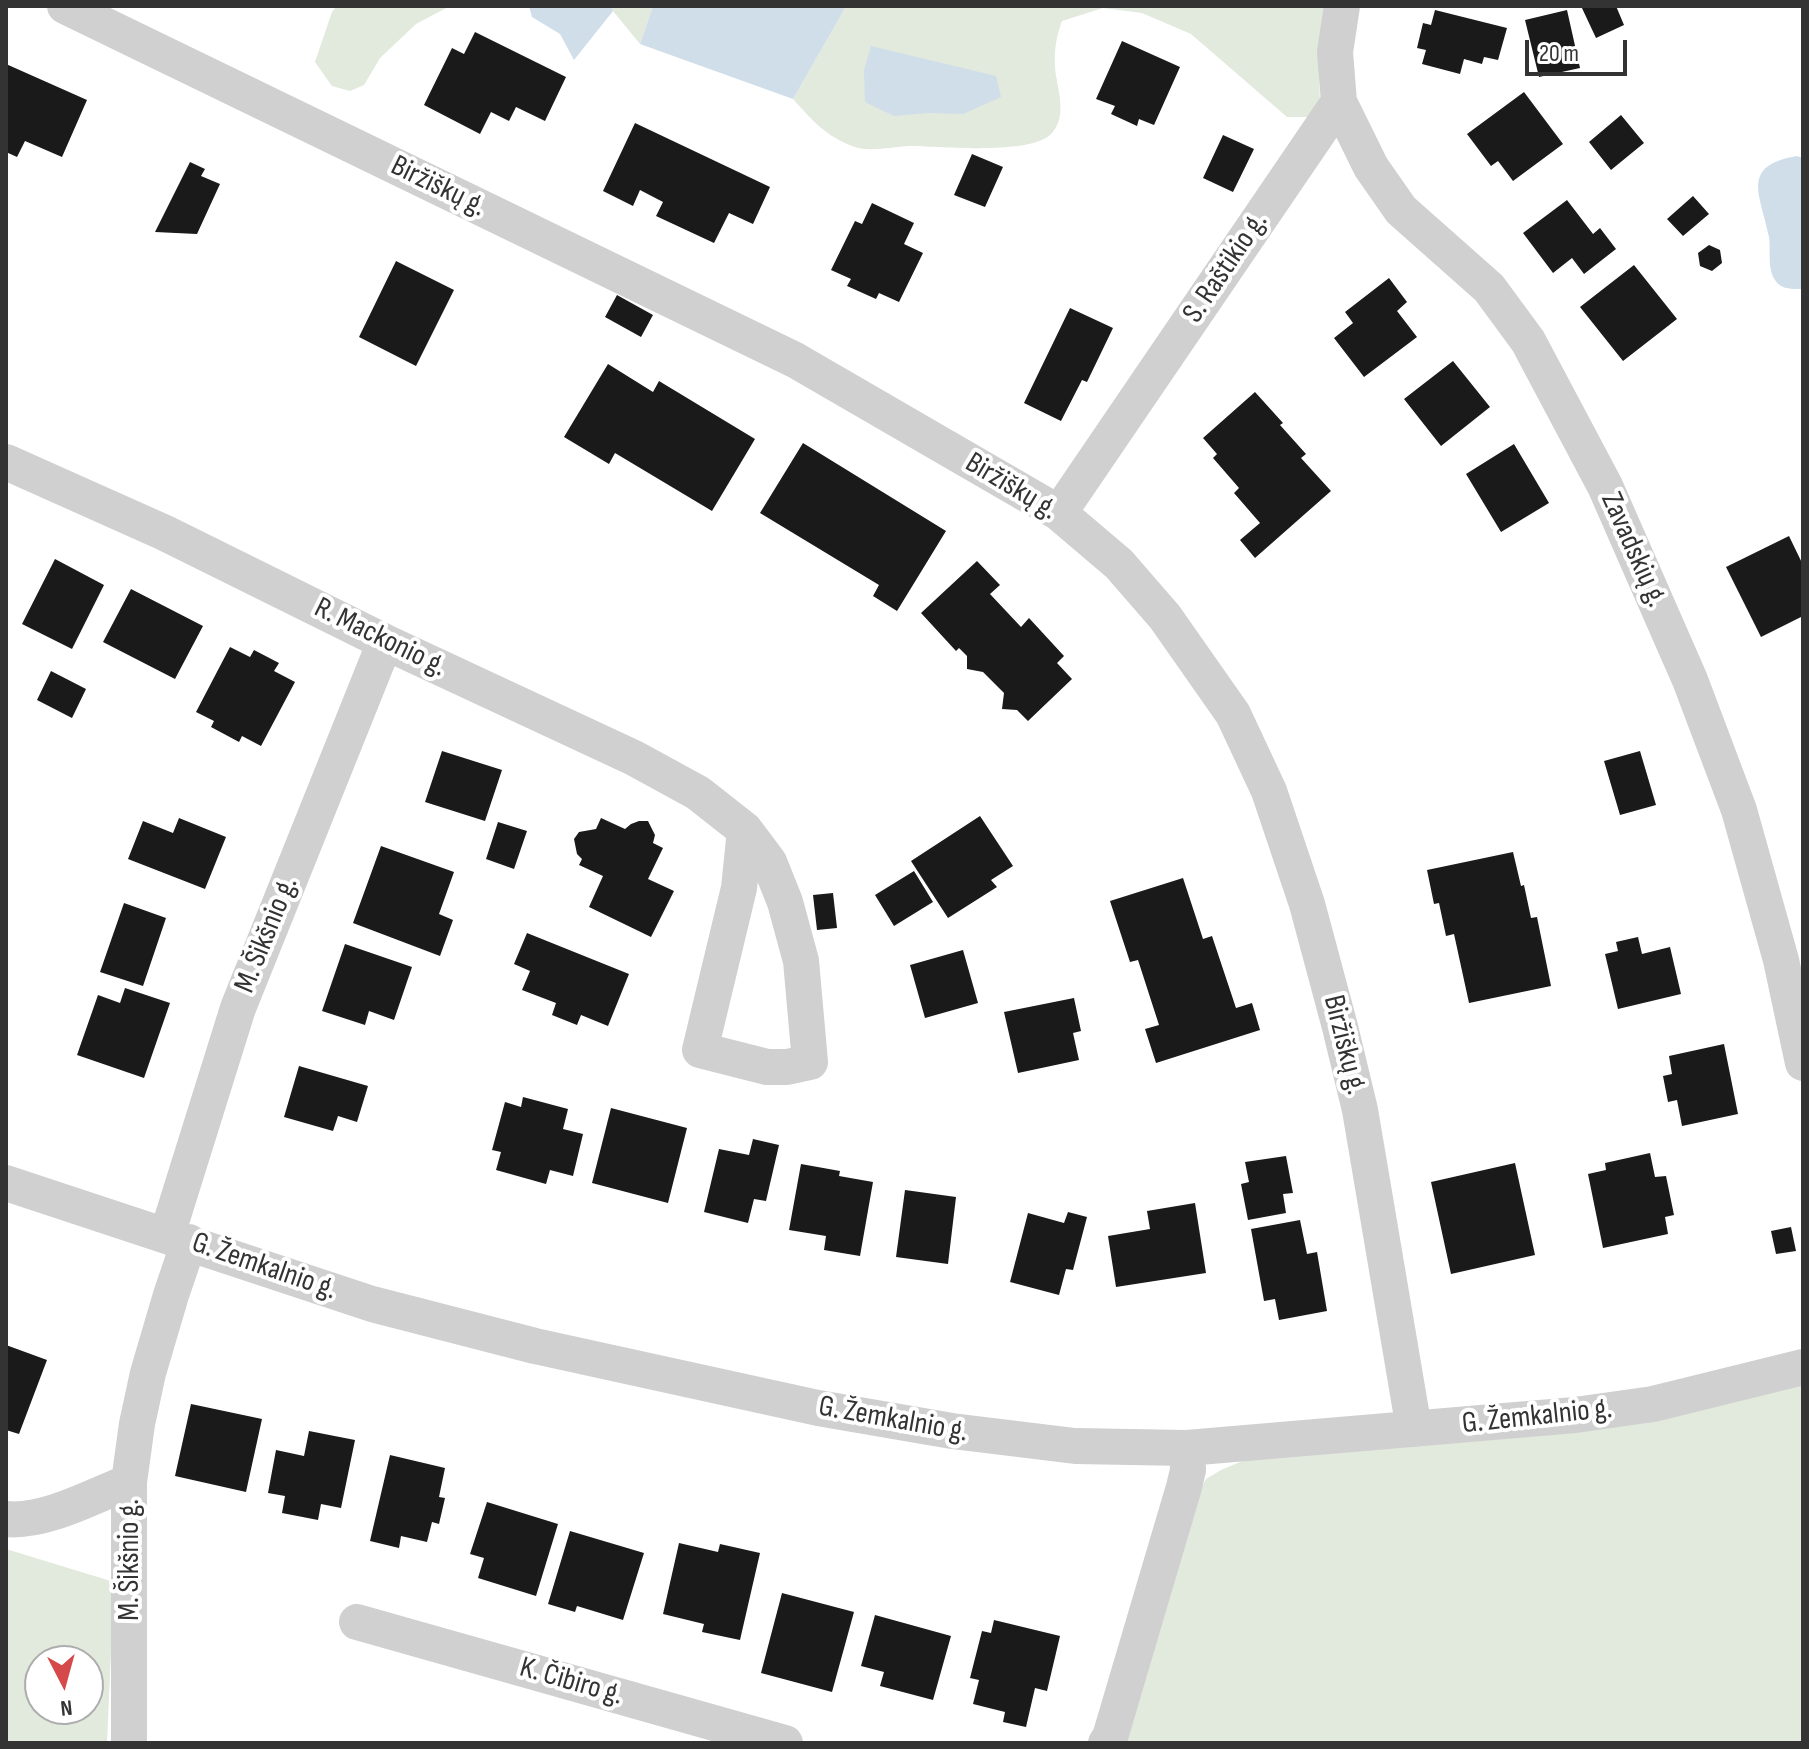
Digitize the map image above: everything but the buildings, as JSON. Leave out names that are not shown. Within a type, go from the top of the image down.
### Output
[{"type":"street","name":"Biržiškų g.","points":[[65,6],[795,360],[1059,513],[1119,564],[1165,617],[1233,714],[1269,791],[1307,904],[1360,1110],[1414,1429]]},
{"type":"street","points":[[1339,102],[1335,52],[1342,6]]},
{"type":"street","name":"S. Raštikio g.","points":[[1059,513],[1339,102]]},
{"type":"street","name":"Zavadskių g.","points":[[1339,102],[1371,167],[1401,210],[1489,288],[1528,341],[1605,486],[1690,680],[1739,810],[1781,960],[1803,1063]]},
{"type":"street","name":"R. Mackonio g.","points":[[6,462],[165,533],[385,642],[634,758],[698,793],[745,830],[769,862],[785,902],[801,961],[810,1062],[767,1067],[700,1050],[739,888],[745,830]]},
{"type":"street","name":"M. Šikšnio g.","points":[[129,1743],[129,1482],[148,1373],[171,1295],[178,1238],[238,1008],[385,642]]},
{"type":"street","name":"G. Žemkalnio g.","points":[[6,1183],[372,1304],[535,1346],[818,1408],[952,1431],[1075,1446],[1187,1448],[1575,1415],[1653,1404],[1803,1367]]},
{"type":"street","points":[[1106,1743],[1184,1487],[1188,1470],[1187,1448]]},
{"type":"street","points":[[6,1519],[47,1514],[129,1482]]},
{"type":"street","name":"K. Čibiro g.","points":[[357,1622],[785,1743]]},
{"type":"shaded area","points":[[337,6],[450,6],[416,24],[380,58],[364,85],[350,91],[332,86],[315,62],[332,12]]},
{"type":"shaded area","points":[[529,6],[611,6],[613,11],[574,60],[560,34],[532,17]]},
{"type":"shaded area","points":[[611,6],[653,6],[640,44],[613,11]]},
{"type":"shaded area","points":[[653,6],[844,6],[844,10],[793,99],[640,44]]},
{"type":"shaded area","points":[[844,6],[1327,6],[1319,76],[1320,103],[1307,117],[1287,117],[1191,34],[1142,13],[1103,8],[1062,21],[1055,56],[1060,118],[1052,133],[1041,140],[1006,147],[860,148],[828,133],[793,99]]},
{"type":"shaded area","points":[[871,46],[996,76],[1001,97],[963,114],[894,116],[865,102],[864,70]]},
{"type":"shaded area","points":[[1797,156],[1803,158],[1803,289],[1791,289],[1778,283],[1773,275],[1758,184],[1767,167]]},
{"type":"shaded area","points":[[1803,1380],[1803,1743],[1124,1743],[1190,1510],[1206,1479],[1221,1470],[1247,1459]]},
{"type":"shaded area","points":[[6,1549],[114,1582],[107,1743],[6,1743]]}]
